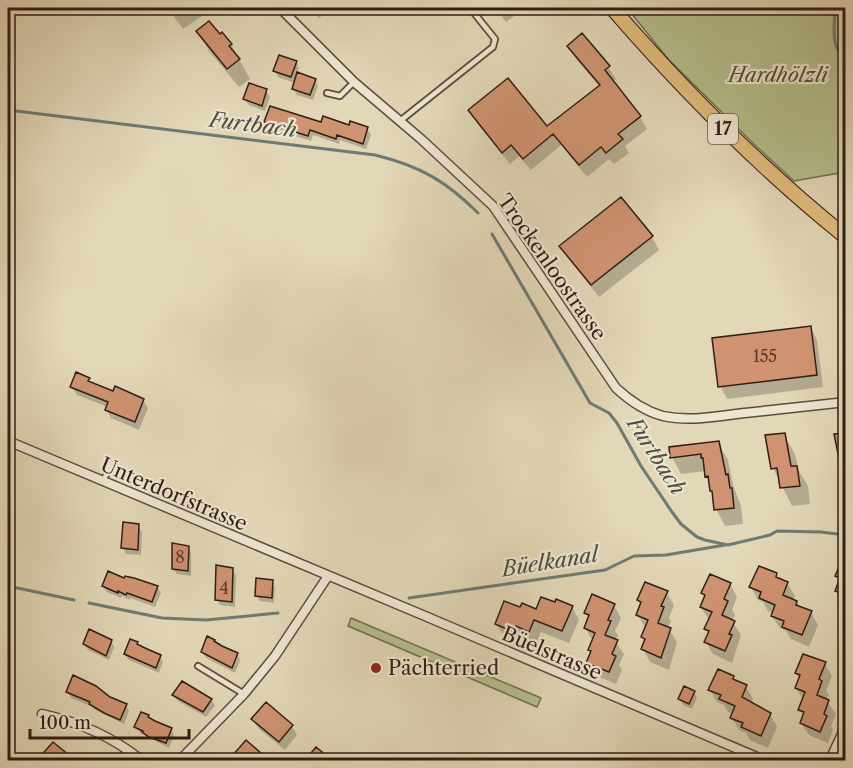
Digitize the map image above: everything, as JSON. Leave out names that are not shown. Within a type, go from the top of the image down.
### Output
[{"type":"main road","name":"17","points":[[612,8],[661,65],[722,127],[771,174],[846,237]]},
{"type":"street","name":"Trockenloostrasse","points":[[280,8],[354,82],[493,206],[616,388],[639,407],[661,415],[680,418],[846,402]]},
{"type":"street","name":"Unterdorfstrasse","points":[[8,441],[328,576]]},
{"type":"street","points":[[180,760],[244,694],[275,656],[328,576]]},
{"type":"street","name":"Büelstrasse","points":[[328,576],[764,760]]},
{"type":"street","points":[[42,714],[89,728],[141,760]]},
{"type":"street","points":[[830,760],[846,725]]},
{"type":"lane","points":[[400,121],[493,47],[495,39],[470,8]]},
{"type":"lane","points":[[327,93],[340,96],[354,82]]},
{"type":"lane","points":[[103,482],[111,463]]},
{"type":"lane","points":[[198,666],[244,694]]},
{"type":"green space","name":"Hardhölzli","points":[[627,8],[838,8],[841,44],[846,47],[845,172],[794,181],[669,60]]},
{"type":"green space","points":[[351,618],[541,698],[537,707],[348,626]]},
{"type":"building","points":[[209,21],[232,44],[229,46],[240,59],[227,69],[196,31]]},
{"type":"building","points":[[582,33],[610,66],[605,70],[641,116],[618,134],[623,139],[606,153],[601,147],[579,165],[553,134],[523,159],[511,145],[502,153],[468,110],[508,78],[547,126],[600,85],[567,46]]},
{"type":"building","points":[[279,55],[297,61],[291,77],[273,71]]},
{"type":"building","points":[[297,72],[316,79],[310,95],[292,89]]},
{"type":"building","points":[[249,83],[267,89],[262,106],[243,99]]},
{"type":"building","points":[[270,106],[321,122],[323,116],[349,125],[350,121],[368,127],[363,144],[337,135],[336,139],[310,130],[308,136],[264,122]]},
{"type":"building","points":[[621,197],[653,236],[591,285],[559,246]]},
{"type":"building","points":[[811,326],[817,375],[718,387],[712,338]]},
{"type":"building","points":[[76,372],[90,378],[88,381],[113,391],[115,386],[144,399],[135,422],[105,410],[108,402],[70,387]]},
{"type":"building","points":[[785,433],[791,466],[797,466],[800,486],[780,488],[777,468],[771,469],[765,435]]},
{"type":"building","points":[[846,433],[846,464],[840,464],[834,434]]},
{"type":"building","points":[[719,441],[726,475],[728,474],[730,488],[732,488],[734,508],[714,510],[712,491],[710,491],[708,476],[705,477],[701,454],[670,458],[669,447]]},
{"type":"building","points":[[123,522],[139,524],[138,550],[121,548]]},
{"type":"building","points":[[172,543],[189,546],[188,571],[172,569]]},
{"type":"building","points":[[845,553],[846,595],[835,591],[840,578],[835,576]]},
{"type":"building","points":[[216,565],[233,568],[232,602],[215,600]]},
{"type":"building","points":[[759,566],[777,573],[776,577],[788,582],[783,595],[797,601],[796,605],[812,611],[802,635],[782,627],[784,621],[771,616],[775,605],[759,598],[761,592],[749,587]]},
{"type":"building","points":[[108,571],[124,578],[125,576],[134,578],[158,586],[152,602],[102,586]]},
{"type":"building","points":[[710,574],[731,583],[724,599],[728,601],[722,615],[735,621],[725,651],[704,642],[709,631],[704,629],[712,612],[700,607],[705,595],[701,593]]},
{"type":"building","points":[[256,578],[273,580],[272,598],[255,596]]},
{"type":"building","points":[[645,582],[668,591],[661,606],[664,607],[658,623],[671,628],[661,658],[641,649],[645,639],[641,637],[648,620],[636,615],[641,602],[637,600]]},
{"type":"building","points":[[592,594],[615,604],[605,635],[618,640],[612,654],[616,656],[609,672],[586,663],[591,651],[588,650],[595,633],[584,628],[589,615],[584,613]]},
{"type":"building","points":[[541,597],[555,602],[556,599],[573,606],[562,631],[534,620],[529,632],[516,626],[514,632],[495,624],[504,601],[520,607],[522,603],[536,609]]},
{"type":"building","points":[[89,629],[112,640],[106,656],[83,644]]},
{"type":"building","points":[[207,636],[238,653],[232,668],[201,652]]},
{"type":"building","points":[[130,639],[161,655],[156,668],[124,654]]},
{"type":"building","points":[[803,654],[826,662],[819,679],[822,681],[817,695],[829,700],[824,714],[827,716],[820,732],[800,723],[804,712],[798,710],[805,692],[795,688],[800,675],[795,673]]},
{"type":"building","points":[[718,669],[747,685],[742,697],[771,713],[761,736],[741,727],[743,723],[730,718],[735,706],[719,699],[721,695],[708,690]]},
{"type":"building","points":[[73,675],[96,686],[110,697],[127,704],[120,720],[89,704],[90,702],[66,692]]},
{"type":"building","points":[[182,681],[212,699],[203,712],[172,695]]},
{"type":"building","points":[[684,686],[695,691],[689,704],[678,699]]},
{"type":"building","points":[[266,702],[293,725],[279,742],[251,719]]},
{"type":"building","points":[[141,712],[172,728],[166,743],[149,737],[134,727]]},
{"type":"building","points":[[246,740],[269,760],[238,760],[232,756]]},
{"type":"building","points":[[53,742],[75,760],[37,760]]},
{"type":"building","points":[[316,747],[332,760],[305,760]]},
{"type":"waterway","points":[[835,8],[835,42],[841,54],[846,58]]},
{"type":"waterway","name":"Furtbach","points":[[8,110],[375,155],[406,164],[431,176],[455,192],[478,213]]},
{"type":"waterway","name":"Furtbach","points":[[492,234],[590,403],[609,413],[617,423],[641,466],[681,524],[697,537],[728,545],[770,535],[777,531],[846,535]]},
{"type":"waterway","name":"Büelkanal","points":[[409,598],[605,570],[634,556],[666,555],[725,545]]},
{"type":"waterway","points":[[8,586],[74,600]]},
{"type":"waterway","points":[[89,603],[162,618],[206,620],[278,613]]},
{"type":"place","name":"Pächterried","points":[[376,668]]}]
